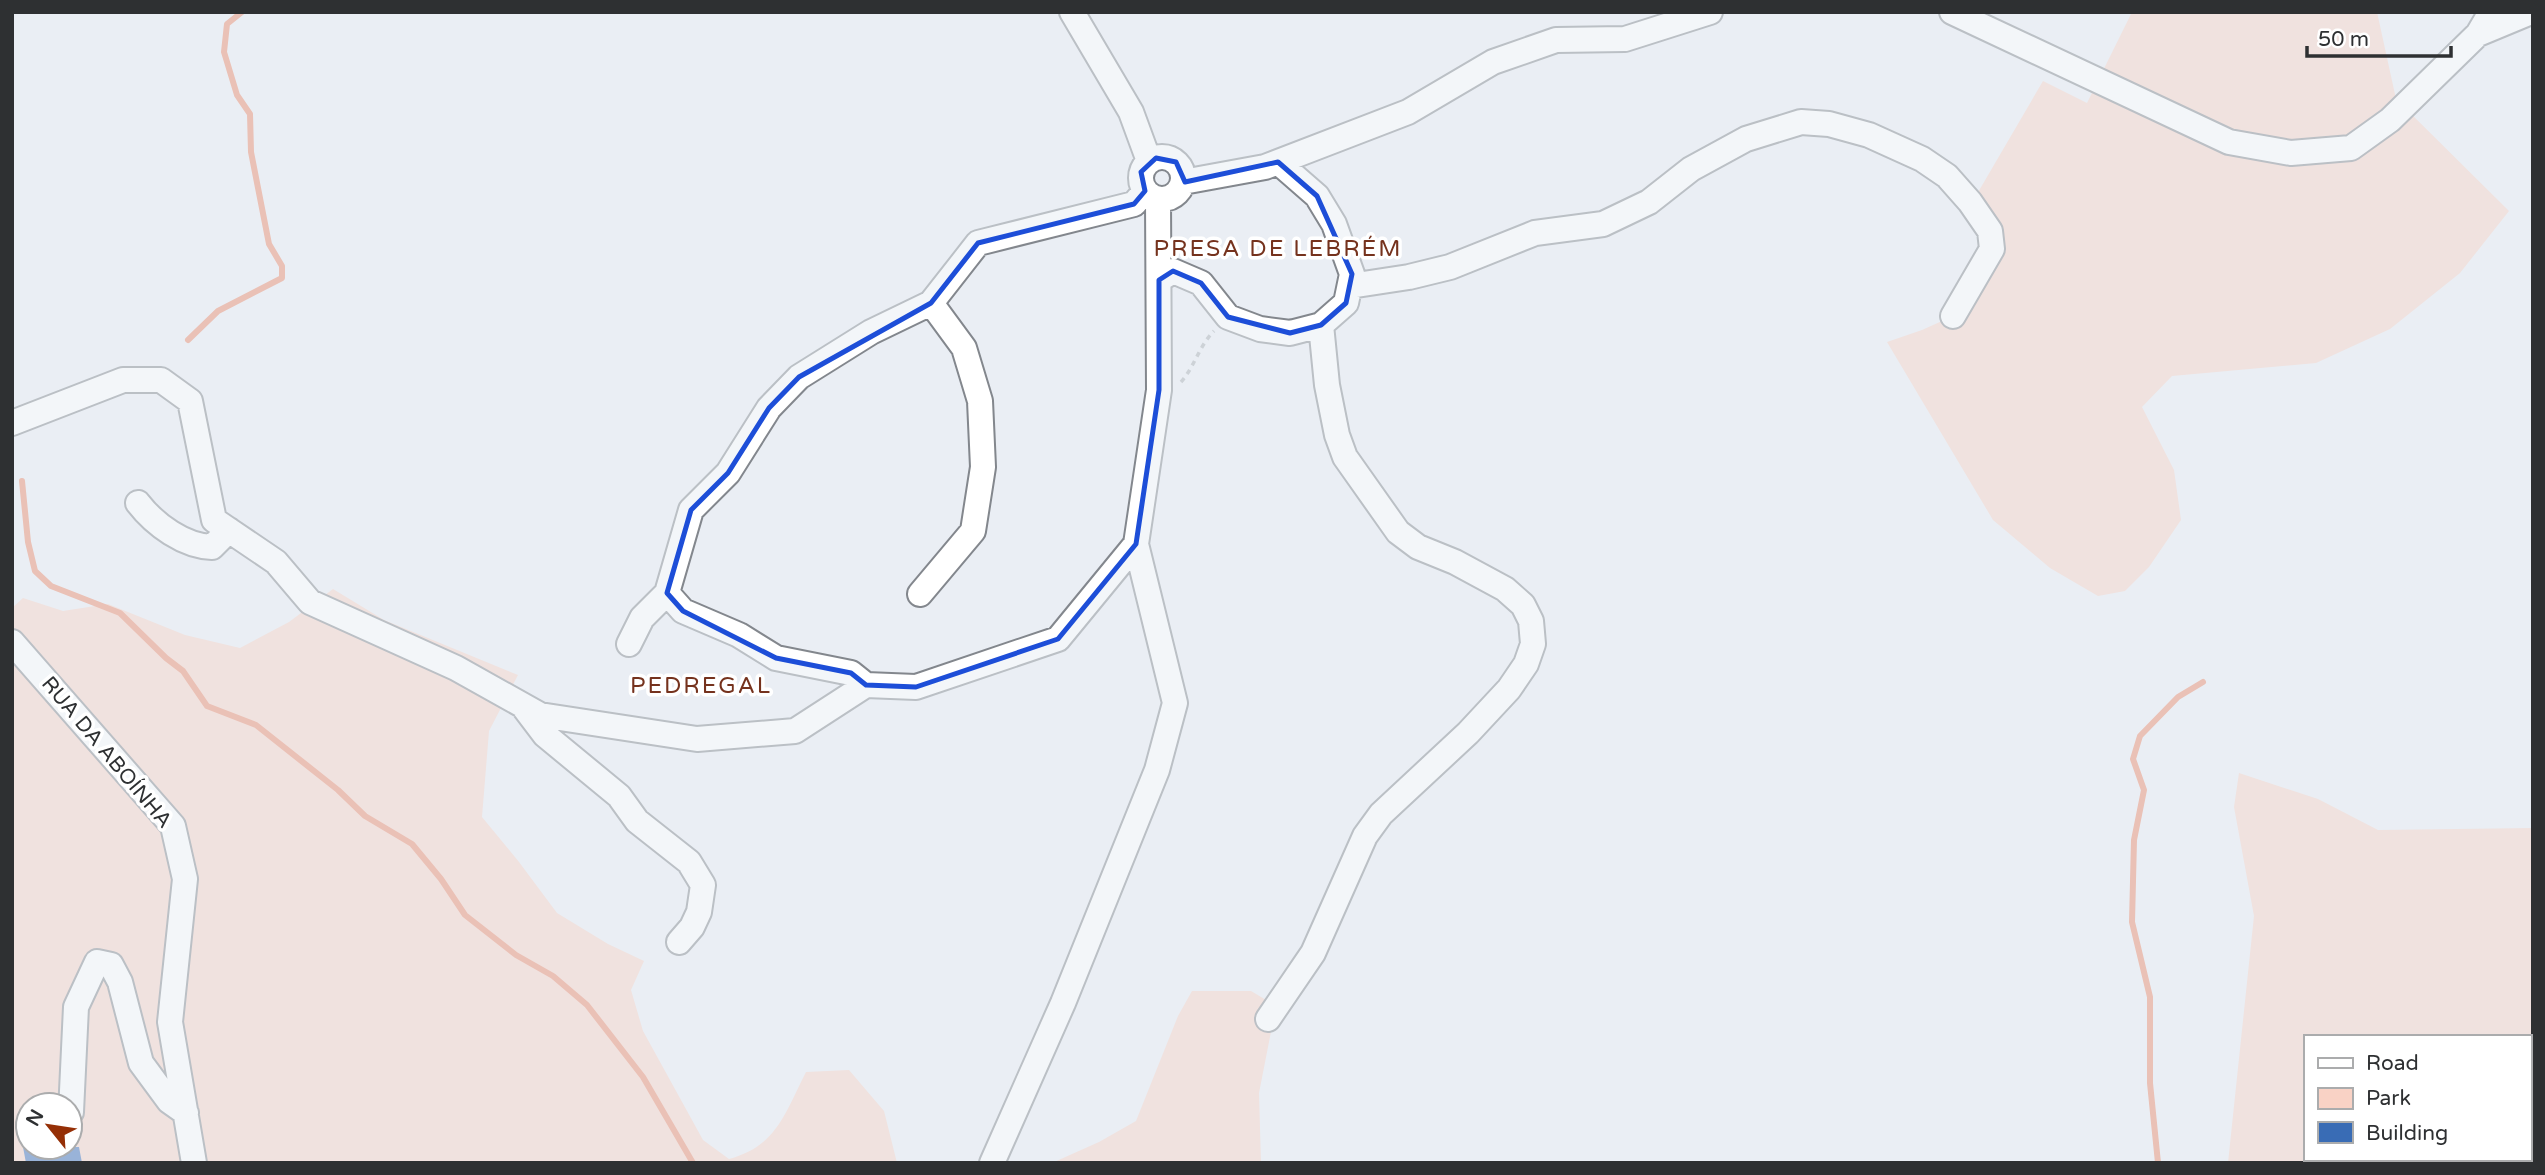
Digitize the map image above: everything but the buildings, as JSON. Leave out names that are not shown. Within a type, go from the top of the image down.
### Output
[{"type":"street","points":[[1072,12],[1130,112],[1149,161]]},
{"type":"street","points":[[1183,182],[1265,167],[1408,113],[1493,62],[1556,40],[1625,39],[1710,12]]},
{"type":"street","points":[[1952,12],[2229,142],[2291,153],[2351,148],[2390,120],[2478,34],[2491,12]]},
{"type":"street","points":[[2478,34],[2531,12]]},
{"type":"street","points":[[1350,286],[1409,277],[1450,267],[1535,233],[1603,224],[1649,202],[1691,169],[1746,139],[1801,122],[1829,124],[1869,135],[1922,159],[1947,176],[1970,202],[1990,231],[1992,249],[1953,316]]},
{"type":"street","points":[[629,644],[642,618],[667,593],[691,510],[728,473],[769,408],[799,377],[871,331],[931,303],[978,243],[1134,204],[1151,195],[1171,198],[1183,182],[1181,168],[1177,162],[1163,157],[1149,161],[1140,178],[1151,195],[1159,280],[1159,390],[1136,544],[1175,703],[1157,770],[1063,1003],[992,1163]]},
{"type":"street","points":[[1159,280],[1173,271],[1201,283],[1228,317],[1260,329],[1290,333],[1321,325],[1346,303],[1352,274],[1334,224],[1317,196],[1278,162]]},
{"type":"street","points":[[920,594],[973,531],[983,467],[980,401],[964,348],[931,303]]},
{"type":"street","points":[[1268,1019],[1313,953],[1366,836],[1381,814],[1468,733],[1509,689],[1526,664],[1533,644],[1531,621],[1522,605],[1505,589],[1455,562],[1418,547],[1398,532],[1345,457],[1337,435],[1327,385],[1321,325]]},
{"type":"street","points":[[12,423],[122,380],[161,380],[190,401],[214,520],[276,562],[310,602],[456,668],[540,715],[697,740],[795,731],[866,685],[916,687],[1058,639],[1136,544]]},
{"type":"street","points":[[138,503],[152,520],[198,546],[212,547],[229,530]]},
{"type":"street","points":[[667,593],[683,611],[739,635],[776,658],[851,673],[866,685]]},
{"type":"street","name":"RUA DA ABOÍNHA","points":[[12,642],[173,826],[186,879],[170,1021],[194,1163]]},
{"type":"street","points":[[523,706],[545,736],[619,796],[637,821],[689,862],[703,885],[699,912],[692,927],[679,942]]},
{"type":"street","points":[[73,1091],[76,1007],[97,962],[111,965],[120,982],[141,1063],[169,1101],[186,1113]]},
{"type":"path","points":[[1159,390],[1175,390],[1190,372],[1203,341],[1228,317]]},
{"type":"highlighted area","points":[[1156,158],[1176,162],[1185,182],[1278,162],[1317,196],[1352,274],[1346,303],[1321,325],[1290,333],[1228,317],[1201,283],[1173,271],[1159,280],[1159,390],[1136,544],[1058,639],[916,687],[866,685],[851,673],[776,658],[683,611],[667,593],[691,510],[728,473],[769,408],[799,377],[931,303],[978,243],[1134,204],[1145,191],[1141,172]]},
{"type":"green space","points":[[2132,12],[2377,12],[2396,99],[2509,211],[2460,273],[2390,329],[2316,363],[2172,376],[2142,407],[2174,470],[2181,520],[2149,567],[2125,591],[2098,596],[2050,568],[1993,520],[1887,342],[1962,312],[2002,241],[1970,206],[2043,81],[2087,103]]},
{"type":"green space","points":[[333,589],[384,620],[518,675],[489,731],[482,817],[557,913],[608,944],[644,961],[631,990],[643,1031],[703,1140],[729,1159],[745,1153],[769,1137],[778,1126],[806,1072],[849,1070],[884,1111],[897,1163],[12,1163],[12,608],[23,598],[63,611],[108,604],[185,635],[240,648],[289,622]]},
{"type":"green space","points":[[2239,773],[2318,799],[2378,830],[2533,828],[2533,1163],[2228,1163],[2254,916],[2234,807]]},
{"type":"green space","points":[[1192,991],[1251,991],[1276,1006],[1259,1093],[1261,1163],[1052,1163],[1099,1142],[1136,1121],[1178,1016]]},
{"type":"waterway","points":[[188,340],[218,311],[282,278],[282,266],[269,244],[251,152],[250,114],[237,95],[224,52],[227,24],[242,12]]},
{"type":"waterway","points":[[22,481],[28,542],[35,571],[51,586],[120,613],[183,671],[207,706],[256,725],[338,790],[365,816],[412,844],[441,879],[465,915],[516,955],[553,976],[587,1005],[643,1077],[693,1163]]},
{"type":"waterway","points":[[2158,1163],[2150,1083],[2150,997],[2132,922],[2134,840],[2144,790],[2133,759],[2140,736],[2178,697],[2203,682]]},
{"type":"district","name":"PRESA DE LEBRÉM","points":[[1278,248]]},
{"type":"district","name":"PEDREGAL","points":[[701,685]]}]
